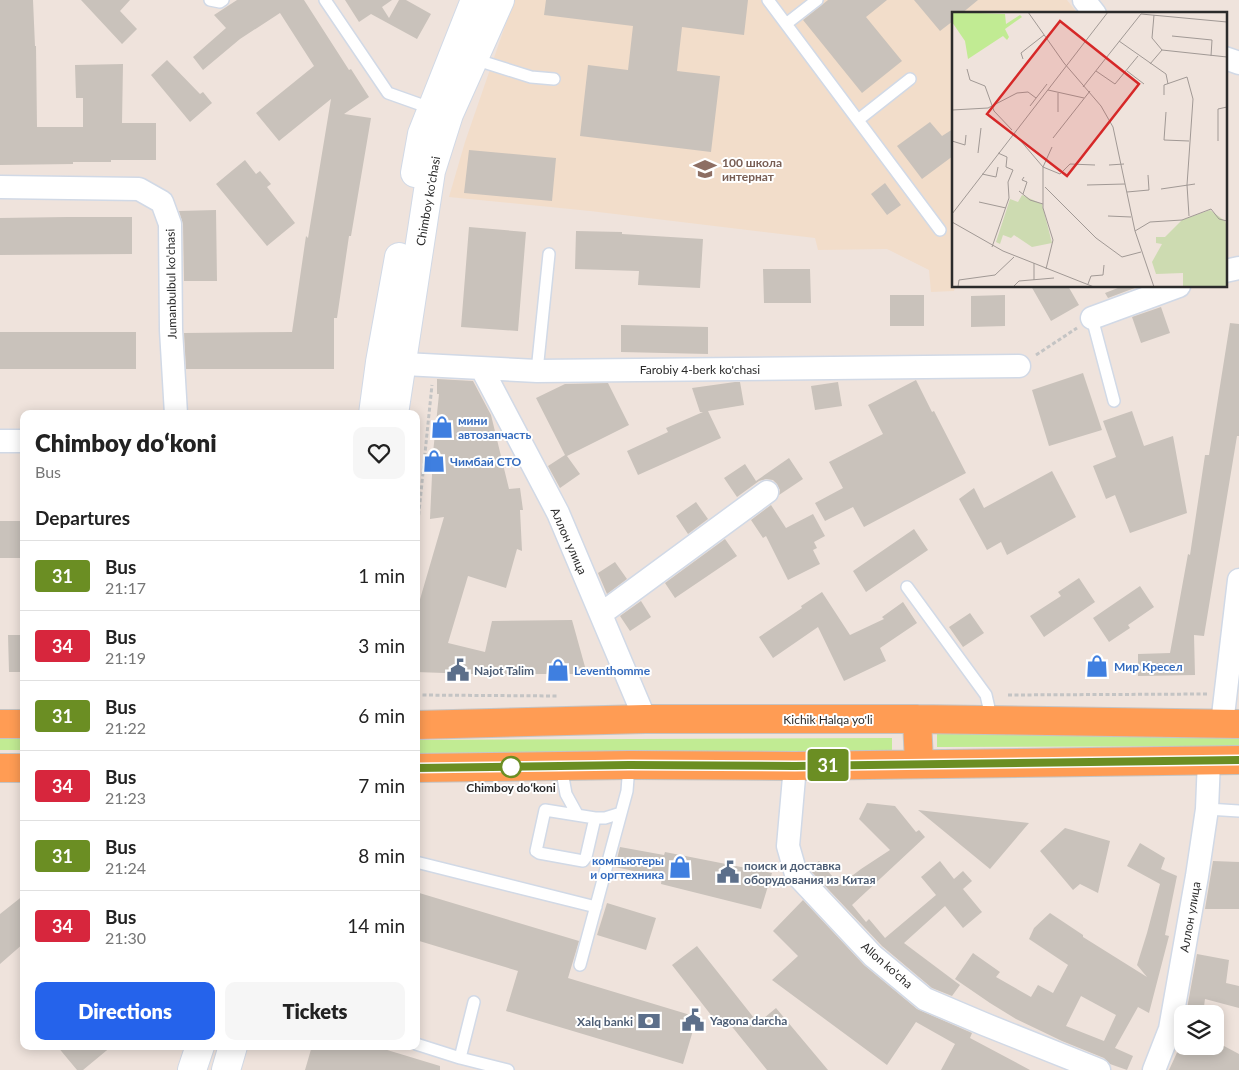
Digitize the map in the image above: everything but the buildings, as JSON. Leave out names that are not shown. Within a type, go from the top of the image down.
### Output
[{"type":"highway","name":"Kichik Halqa yo'li","points":[[420,724],[645,719],[917,719],[1231,724]]},
{"type":"highway","points":[[917,719],[919,763]]},
{"type":"highway","points":[[0,724],[20,724]]},
{"type":"highway","points":[[420,768],[629,765],[795,766],[1239,760]]},
{"type":"main road","name":"Chimboy ko'chasi","points":[[374,410],[391,363],[431,171],[441,111],[474,0]]},
{"type":"main road","name":"Chimboy ko'chasi","points":[[441,111],[474,59],[500,0]]},
{"type":"main road","name":"Chimboy ko'chasi","points":[[391,363],[394,410]]},
{"type":"main road","points":[[192,1070],[199,1050]]},
{"type":"main road","points":[[226,1070],[233,1050]]},
{"type":"street","points":[[1084,0],[1093,12]]},
{"type":"street","points":[[1226,58],[1239,63]]},
{"type":"street","name":"Jumanbulbul ko'chasi","points":[[0,187],[140,188],[162,202],[170,224],[171,330],[176,410]]},
{"type":"street","points":[[1226,271],[1239,268]]},
{"type":"street","points":[[1092,318],[1174,288]]},
{"type":"street","name":"Farobiy 4-berk ko'chasi","points":[[391,363],[537,371],[1019,366]]},
{"type":"street","name":"Аллон улица","points":[[482,369],[558,513],[645,719]]},
{"type":"street","points":[[0,441],[20,441]]},
{"type":"street","points":[[601,614],[766,492]]},
{"type":"street","points":[[1231,724],[1239,580]]},
{"type":"street","name":"Аллон улица","points":[[1154,1070],[1170,1029],[1207,809],[1209,760]]},
{"type":"street","name":"Allon ko'cha","points":[[795,766],[788,846],[796,874],[873,956],[925,998],[1099,1070]]},
{"type":"lane","points":[[210,0],[220,2],[223,0]]},
{"type":"lane","points":[[325,0],[388,93],[441,111]]},
{"type":"lane","points":[[768,0],[940,230]]},
{"type":"lane","points":[[786,24],[817,0]]},
{"type":"lane","points":[[474,59],[531,77],[554,79]]},
{"type":"lane","points":[[858,120],[910,79]]},
{"type":"lane","points":[[537,371],[549,254]]},
{"type":"lane","points":[[1092,318],[1114,401]]},
{"type":"lane","points":[[907,587],[986,695],[992,721]]},
{"type":"lane","points":[[580,965],[628,791],[629,765]]},
{"type":"lane","points":[[561,766],[566,794],[577,814]]},
{"type":"lane","points":[[1207,809],[1239,811]]},
{"type":"lane","points":[[595,818],[586,857],[583,861],[537,852],[536,849],[545,810],[595,818],[605,818],[621,813]]},
{"type":"lane","points":[[420,863],[596,907]]},
{"type":"lane","points":[[460,1058],[474,1002]]},
{"type":"lane","points":[[420,1045],[508,1070]]},
{"type":"path","points":[[1019,366],[1092,318]]},
{"type":"path","points":[[420,502],[434,366]]},
{"type":"shaded area","name":"100 школа интернат","points":[[514,0],[1067,0],[1076,12],[952,12],[952,288],[955,288],[954,291],[931,292],[929,270],[887,249],[818,250],[815,238],[590,211],[449,197],[465,142]]},
{"type":"green space","points":[[1239,733],[1239,746],[937,747],[937,734]]},
{"type":"green space","points":[[0,737],[20,737],[20,750],[0,750]]},
{"type":"green space","points":[[892,738],[892,751],[420,753],[420,740]]},
{"type":"bus line","name":"31","points":[[420,768],[629,765],[795,766],[1239,760]]},
{"type":"place","name":"100 школа интернат","points":[[705,169]]},
{"type":"place","name":"мини автозапчасть","points":[[442,427]]},
{"type":"place","name":"Чимбай СТО","points":[[434,461]]},
{"type":"place","name":"Мир Кресел","points":[[1097,666]]},
{"type":"place","name":"Najot Talim","points":[[458,670]]},
{"type":"place","name":"Leventhomme","points":[[558,670]]},
{"type":"place","name":"Chimboy doʻkoni","points":[[511,767]]},
{"type":"place","name":"компьютеры и оргтехника","points":[[680,867]]},
{"type":"place","name":"поиск и доставка оборудования из Китая","points":[[728,872]]},
{"type":"place","name":"Yagona darcha","points":[[693,1020]]},
{"type":"place","name":"Xalq banki","points":[[649,1021]]}]
